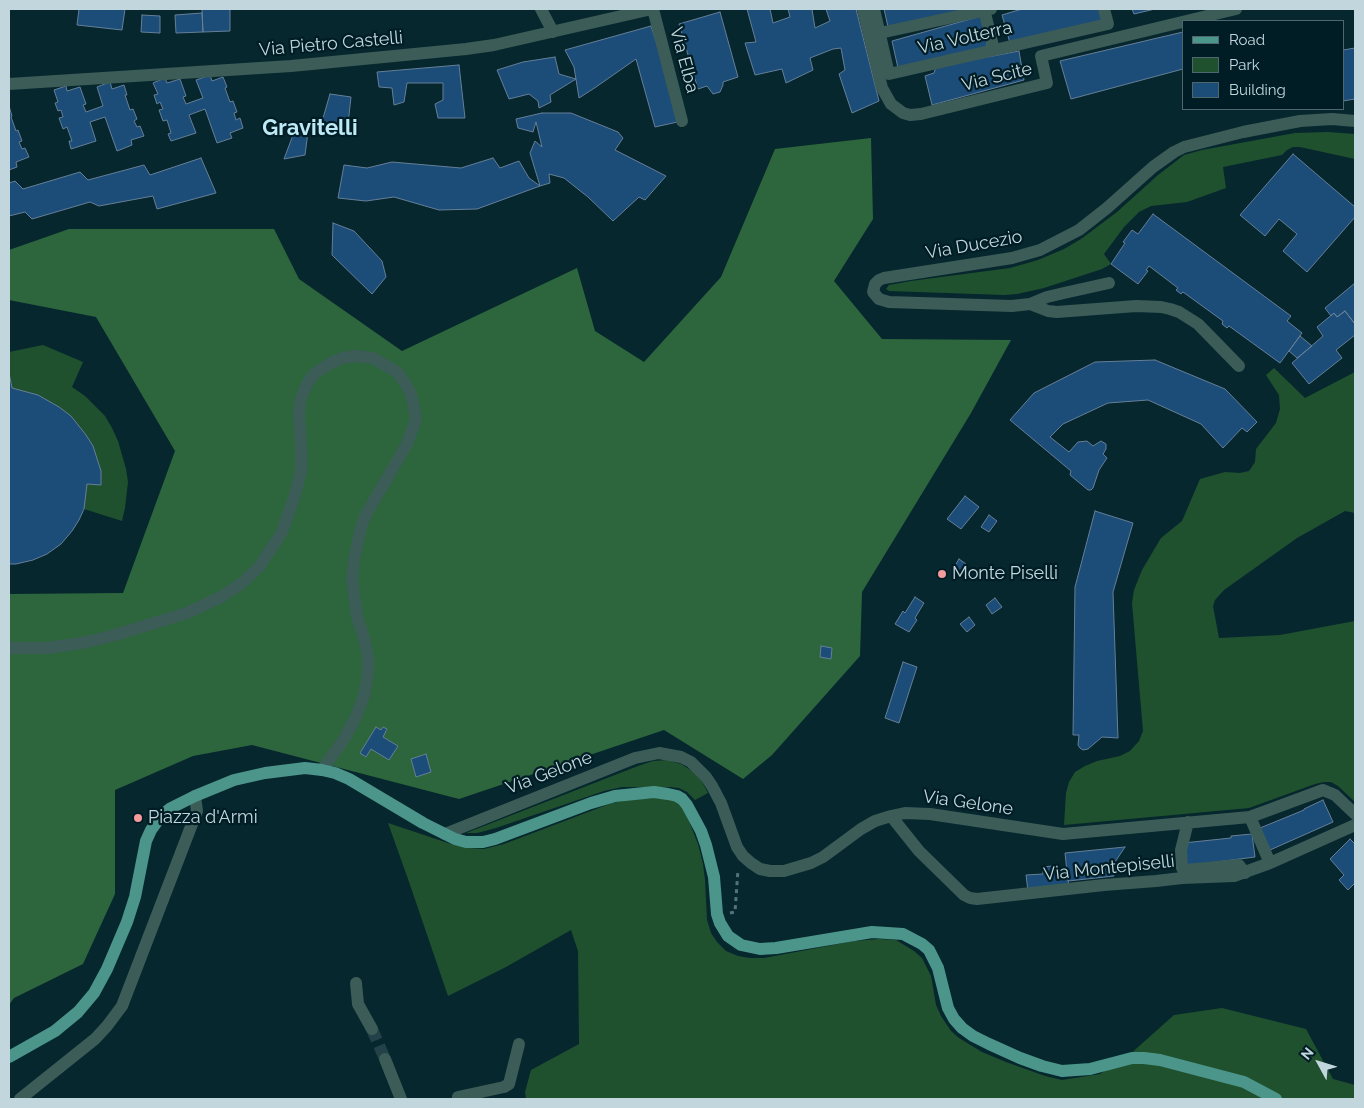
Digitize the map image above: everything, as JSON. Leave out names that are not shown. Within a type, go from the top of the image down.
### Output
[{"type":"main road","points":[[9,1057],[54,1031],[78,1012],[94,993],[107,969],[127,922],[135,897],[143,849],[150,830],[161,816],[171,808],[195,796],[234,780],[288,769],[305,768],[335,773],[349,779],[423,823],[466,842],[484,842],[615,796],[654,792],[677,796],[687,805],[697,822],[706,845],[714,877],[717,914],[720,923],[728,936],[740,946],[760,949],[776,948],[872,932],[903,934],[929,950],[938,968],[948,1008],[962,1028],[973,1036],[1020,1058],[1062,1071],[1090,1069],[1132,1058],[1160,1060],[1244,1082],[1276,1099]]},
{"type":"street","points":[[541,9],[552,32]]},
{"type":"street","name":"Via Pietro Castelli","points":[[9,84],[291,66],[440,52],[494,45],[648,9]]},
{"type":"street","name":"Via Elba","points":[[648,9],[682,121]]},
{"type":"street","name":"Via Scite","points":[[864,9],[882,88],[891,104],[903,113],[910,115],[1047,83],[1041,56],[1182,22]]},
{"type":"street","points":[[874,9],[880,33],[986,9],[994,50]]},
{"type":"street","name":"Via Volterra","points":[[880,33],[889,74],[1108,24],[1104,9]]},
{"type":"street","name":"Via Scite","points":[[1190,20],[1236,9]]},
{"type":"street","name":"Via Ducezio","points":[[1110,284],[1047,297],[1030,304],[1012,306],[889,302],[875,296],[874,288],[879,280],[884,278],[1012,258],[1040,250],[1079,230],[1153,167],[1184,147],[1243,132],[1300,121],[1332,119],[1355,121]]},
{"type":"street","points":[[1030,304],[1048,311],[1057,312],[1136,306],[1170,309],[1190,317],[1239,366]]},
{"type":"street","points":[[9,648],[48,648],[87,642],[115,635],[187,613],[221,597],[242,583],[258,567],[282,532],[295,495],[301,471],[299,412],[301,398],[307,384],[315,373],[342,358],[356,356],[373,358],[397,372],[405,383],[411,394],[416,419],[407,444],[365,516],[357,544],[352,579],[357,616],[368,657],[368,674],[364,696],[355,719],[344,739],[322,770]]},
{"type":"street","name":"Via Gelone","points":[[445,834],[635,758],[659,753],[681,757],[691,762],[706,777],[721,803],[737,847],[751,864],[760,869],[784,871],[811,863],[875,821],[905,813],[930,814],[1063,834],[1250,816],[1323,790],[1335,795],[1355,814]]},
{"type":"street","points":[[20,1099],[95,1039],[122,1006],[197,811],[195,796]]},
{"type":"street","name":"Via Montepiselli","points":[[891,816],[919,851],[964,895],[977,900],[1104,885],[1182,878],[1234,876],[1270,863],[1355,824]]},
{"type":"street","points":[[1250,816],[1270,863]]},
{"type":"street","points":[[1188,822],[1180,850],[1182,868],[1185,870],[1239,866],[1245,873]]},
{"type":"street","points":[[356,983],[358,1004],[372,1029]]},
{"type":"street","points":[[458,1099],[458,1097],[504,1087],[509,1084],[519,1044]]},
{"type":"street","points":[[385,1059],[401,1099]]},
{"type":"path","points":[[729,913],[735,912],[738,868]]},
{"type":"green space","points":[[1328,132],[1355,134],[1355,159],[1293,147],[1282,155],[1223,167],[1226,188],[1187,202],[1151,206],[1139,212],[1124,227],[1104,254],[1111,264],[1102,269],[1044,288],[1017,294],[889,291],[886,289],[889,285],[911,281],[1010,268],[1038,260],[1064,249],[1081,239],[1117,212],[1158,175],[1184,155],[1295,133]]},
{"type":"green space","points":[[871,138],[873,219],[834,281],[882,339],[1011,340],[971,413],[862,592],[860,656],[772,755],[743,779],[664,730],[459,799],[252,745],[193,756],[115,790],[115,894],[83,964],[14,998],[9,1005],[9,594],[123,593],[175,451],[96,317],[9,300],[9,250],[69,229],[274,229],[299,279],[402,351],[577,268],[595,331],[644,362],[721,277],[775,149]]},
{"type":"green space","points":[[43,345],[83,362],[72,387],[85,396],[105,416],[118,441],[128,482],[125,508],[122,521],[84,509],[72,531],[61,544],[47,554],[33,560],[9,564],[9,352]]},
{"type":"green space","points":[[1274,368],[1305,398],[1355,372],[1355,513],[1345,511],[1297,538],[1224,590],[1215,600],[1213,606],[1219,638],[1280,635],[1355,621],[1355,802],[1338,786],[1331,782],[1324,782],[1249,808],[1064,825],[1066,793],[1069,782],[1075,772],[1097,761],[1120,756],[1130,751],[1139,741],[1143,731],[1132,603],[1134,590],[1142,570],[1161,538],[1182,521],[1200,479],[1225,472],[1240,473],[1249,471],[1255,462],[1256,449],[1276,423],[1280,409],[1279,395],[1266,375]]},
{"type":"green space","points":[[667,760],[681,764],[692,771],[701,780],[708,793],[695,800],[687,792],[679,788],[622,787],[604,791],[496,828],[477,833],[466,833],[638,766],[653,761]]},
{"type":"green space","points":[[631,799],[669,799],[677,802],[685,811],[698,844],[703,864],[707,920],[711,933],[726,951],[738,956],[764,958],[854,941],[896,940],[922,958],[931,976],[936,1005],[941,1016],[951,1031],[959,1038],[982,1052],[1006,1062],[1062,1080],[1100,1074],[1128,1056],[1174,1015],[1222,1008],[1306,1029],[1333,1079],[1355,1085],[1355,1099],[526,1099],[525,1092],[531,1070],[579,1044],[578,951],[571,930],[506,967],[448,996],[388,823],[451,844],[484,849],[504,844],[612,803]]},
{"type":"building","points":[[79,9],[125,9],[122,30],[77,25]]},
{"type":"building","points":[[202,9],[230,9],[230,31],[203,32]]},
{"type":"building","points":[[747,9],[770,9],[773,23],[790,17],[788,9],[812,9],[815,28],[830,21],[826,9],[856,9],[879,101],[852,113],[839,74],[845,70],[841,48],[833,49],[810,58],[813,70],[786,83],[782,69],[755,75],[745,43],[756,42]]},
{"type":"building","points":[[884,9],[972,9],[889,31]]},
{"type":"building","points":[[1022,9],[1104,9],[1108,24],[1010,43],[1002,15]]},
{"type":"building","points":[[1132,9],[1155,9],[1134,14]]},
{"type":"building","points":[[720,12],[738,77],[723,82],[720,92],[713,94],[707,86],[698,89],[679,24]]},
{"type":"building","points":[[202,13],[203,32],[176,33],[175,15]]},
{"type":"building","points":[[142,15],[160,16],[160,33],[141,32]]},
{"type":"building","points":[[985,15],[987,47],[898,68],[892,41]]},
{"type":"building","points":[[651,26],[682,121],[655,127],[636,59],[579,98],[574,67],[565,50]]},
{"type":"building","points":[[1182,32],[1182,69],[1071,99],[1060,61]]},
{"type":"building","points":[[1355,48],[1355,99],[1344,101],[1344,50]]},
{"type":"building","points":[[1019,51],[1024,80],[932,105],[925,76],[934,73],[936,67]]},
{"type":"building","points":[[555,57],[559,74],[576,79],[550,95],[551,102],[539,108],[538,101],[529,94],[509,99],[497,70],[523,62]]},
{"type":"building","points":[[459,65],[465,118],[438,118],[435,104],[443,100],[443,83],[407,83],[404,102],[394,105],[392,88],[379,87],[377,72]]},
{"type":"building","points":[[210,75],[212,81],[223,77],[230,102],[233,101],[237,112],[234,113],[236,120],[240,118],[243,128],[230,133],[232,138],[217,143],[205,109],[189,115],[196,133],[171,141],[168,134],[171,133],[167,120],[163,121],[159,110],[163,109],[160,102],[157,104],[154,95],[158,94],[153,83],[165,78],[167,83],[180,79],[186,96],[183,97],[186,104],[203,98],[196,80]]},
{"type":"building","points":[[110,82],[112,89],[124,85],[130,110],[133,109],[137,119],[134,121],[137,127],[140,126],[144,136],[131,140],[132,145],[117,151],[105,117],[90,122],[96,141],[71,149],[69,141],[72,141],[67,127],[63,129],[59,118],[63,117],[61,110],[58,111],[55,103],[58,102],[54,90],[66,86],[67,91],[80,87],[86,104],[83,105],[86,112],[103,106],[97,87]]},
{"type":"building","points":[[330,94],[351,97],[347,133],[321,125]]},
{"type":"building","points":[[9,106],[16,131],[18,130],[22,141],[19,142],[22,149],[25,148],[29,157],[16,162],[17,167],[9,170]]},
{"type":"building","points":[[542,113],[571,113],[618,132],[623,138],[615,150],[666,176],[645,200],[639,197],[613,221],[588,197],[564,178],[549,174],[550,183],[540,186],[530,153],[535,141],[542,147],[536,122],[533,132],[518,128],[516,119]]},
{"type":"building","points":[[308,132],[305,155],[284,159],[293,135]]},
{"type":"building","points":[[1293,154],[1355,207],[1355,217],[1307,272],[1283,251],[1297,234],[1279,219],[1265,236],[1240,215]]},
{"type":"building","points":[[201,158],[216,193],[157,209],[153,196],[99,206],[90,202],[32,219],[25,212],[9,216],[9,183],[15,181],[23,189],[80,172],[88,180],[144,165],[150,175]]},
{"type":"building","points":[[493,158],[500,168],[519,161],[529,178],[540,186],[477,209],[439,210],[394,197],[366,201],[338,198],[344,165],[367,168],[392,162],[461,168]]},
{"type":"building","points":[[1153,214],[1291,316],[1287,321],[1302,333],[1280,363],[1229,326],[1227,328],[1222,324],[1223,321],[1183,292],[1181,294],[1176,290],[1178,288],[1149,266],[1146,270],[1148,271],[1138,284],[1111,264],[1132,230],[1138,234]]},
{"type":"building","points":[[333,223],[354,231],[382,261],[386,277],[372,294],[332,255]]},
{"type":"building","points":[[1355,283],[1355,324],[1345,311],[1337,317],[1334,313],[1331,316],[1325,308]]},
{"type":"building","points":[[1345,311],[1355,324],[1355,335],[1336,350],[1342,358],[1309,384],[1292,363],[1323,336],[1317,327],[1334,313],[1337,317]]},
{"type":"building","points":[[1300,336],[1312,346],[1297,358],[1289,351]]},
{"type":"building","points":[[1155,360],[1225,389],[1257,422],[1247,432],[1242,428],[1223,448],[1201,424],[1148,400],[1108,403],[1063,424],[1050,437],[1069,452],[1078,442],[1087,441],[1093,446],[1101,441],[1106,444],[1103,454],[1107,458],[1099,470],[1093,488],[1088,490],[1070,475],[1071,471],[1010,420],[1034,393],[1095,362]]},
{"type":"building","points":[[9,373],[12,388],[38,395],[71,416],[93,446],[101,471],[101,485],[87,484],[84,509],[72,531],[61,544],[47,554],[16,564],[9,564]]},
{"type":"building","points":[[965,496],[979,507],[961,529],[947,519]]},
{"type":"building","points":[[1095,511],[1133,523],[1113,592],[1118,738],[1102,737],[1088,749],[1083,750],[1078,745],[1079,735],[1073,735],[1075,587]]},
{"type":"building","points":[[989,515],[997,521],[989,532],[981,527]]},
{"type":"building","points":[[959,559],[966,564],[959,575],[952,571]]},
{"type":"building","points":[[915,597],[924,603],[915,618],[917,620],[909,632],[895,624]]},
{"type":"building","points":[[995,598],[1002,607],[992,614],[986,605]]},
{"type":"building","points":[[969,617],[975,625],[967,632],[960,624]]},
{"type":"building","points":[[821,646],[832,648],[831,659],[820,657]]},
{"type":"building","points":[[903,662],[917,667],[899,723],[885,718]]},
{"type":"building","points":[[376,727],[381,730],[383,727],[387,729],[383,737],[398,746],[389,760],[371,749],[366,757],[360,753]]},
{"type":"building","points":[[426,754],[431,772],[416,777],[411,759]]},
{"type":"building","points":[[1323,800],[1333,822],[1270,850],[1260,828]]},
{"type":"building","points":[[1252,834],[1255,857],[1186,866],[1183,843]]},
{"type":"building","points":[[1350,839],[1354,843],[1355,841],[1355,886],[1354,884],[1348,890],[1339,880],[1344,875],[1330,859]]},
{"type":"building","points":[[1125,847],[1113,865],[1114,876],[1068,881],[1065,853]]},
{"type":"building","points":[[1052,866],[1053,873],[1067,871],[1069,887],[1028,891],[1026,875],[1043,874],[1043,867]]},
{"type":"tunnel","points":[[372,1029],[385,1059]]},
{"type":"place","name":"Monte Piselli","points":[[942,574]]},
{"type":"place","name":"Piazza d'Armi","points":[[138,818]]},
{"type":"district","name":"Gravitelli","points":[[310,128]]}]
